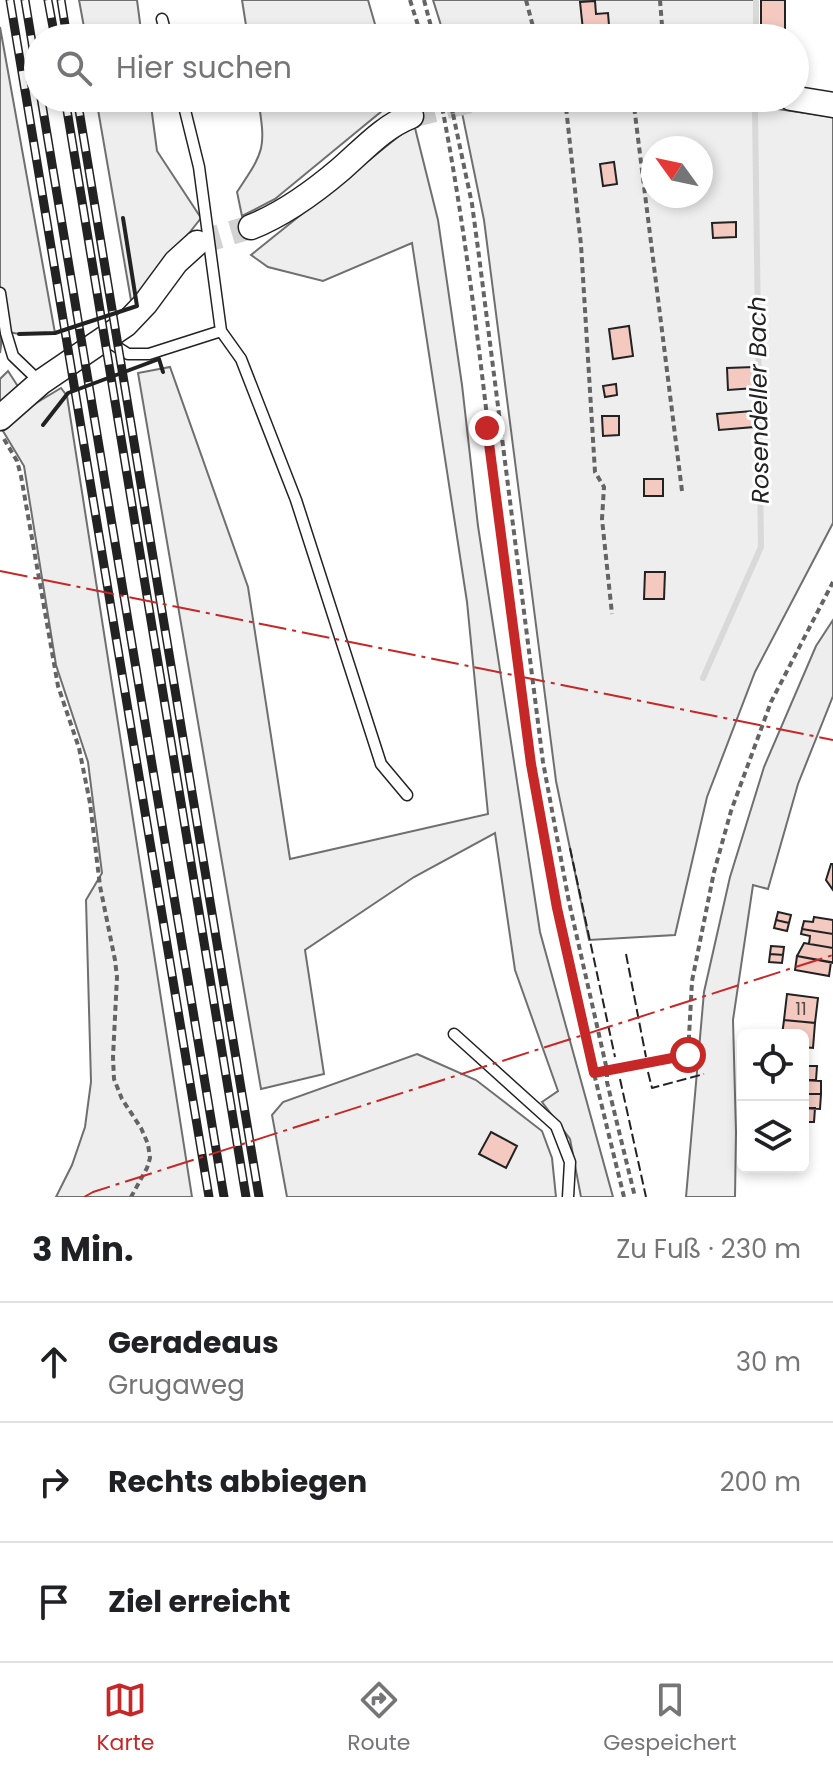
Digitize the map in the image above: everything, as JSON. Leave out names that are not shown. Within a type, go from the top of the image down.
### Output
[{"type":"street","points":[[809,101],[833,105]]},
{"type":"street","points":[[251,227],[288,208],[339,171],[383,130],[411,116]]},
{"type":"street","points":[[0,418],[41,382],[106,340],[136,316],[176,262],[197,243]]},
{"type":"lane","points":[[162,19],[163,24]]},
{"type":"lane","points":[[185,112],[199,167],[221,331],[241,359],[296,500],[381,764],[407,795]]},
{"type":"lane","points":[[0,293],[13,356],[41,382]]},
{"type":"lane","points":[[106,340],[128,354],[149,354],[221,331]]},
{"type":"lane","points":[[454,1034],[556,1126],[570,1162],[568,1197]]},
{"type":"path","points":[[410,0],[418,24]]},
{"type":"path","points":[[424,0],[430,24]]},
{"type":"path","points":[[526,0],[532,24]]},
{"type":"path","points":[[660,0],[662,24]]},
{"type":"path","points":[[443,112],[469,260],[487,428],[531,764],[557,908],[624,1197]]},
{"type":"path","points":[[452,112],[474,217],[543,762],[607,1082],[635,1197]]},
{"type":"path","points":[[567,112],[581,245],[595,472],[604,487],[602,519],[612,614]]},
{"type":"path","points":[[635,112],[682,491]]},
{"type":"path","points":[[0,434],[17,461],[21,476],[58,686],[79,748],[90,803],[100,886],[117,977],[114,1079],[122,1099],[141,1128],[150,1158],[131,1197]]},
{"type":"path","points":[[594,1073],[688,1055],[692,981],[714,872],[731,811],[771,702],[833,582]]},
{"type":"shaded area","points":[[79,0],[137,0],[140,24],[83,24]]},
{"type":"shaded area","points":[[242,0],[368,0],[375,24],[246,24]]},
{"type":"shaded area","points":[[433,0],[755,0],[754,24],[441,24]]},
{"type":"shaded area","points":[[0,27],[55,333],[3,331],[0,353]]},
{"type":"shaded area","points":[[98,112],[152,112],[157,151],[201,218],[132,306]]},
{"type":"shaded area","points":[[260,112],[381,112],[275,199],[242,216],[237,192],[258,157],[262,128]]},
{"type":"shaded area","points":[[462,112],[798,112],[833,117],[833,523],[755,672],[707,797],[675,935],[589,940],[556,781],[484,220]]},
{"type":"shaded area","points":[[414,124],[438,220],[462,385],[478,526],[540,932],[613,1197],[581,1197],[570,1139],[542,1102],[558,1091],[515,970],[495,833],[414,877],[305,950],[324,1074],[261,1089],[138,373],[170,367],[248,587],[290,859],[488,814],[467,602],[412,243],[323,281],[268,267],[251,255]]},
{"type":"shaded area","points":[[8,371],[19,388],[0,405],[0,379]]},
{"type":"shaded area","points":[[61,388],[67,396],[192,1197],[56,1197],[72,1165],[85,1127],[91,1082],[86,900],[102,873],[88,762],[56,665],[24,466],[3,431],[33,405]]},
{"type":"shaded area","points":[[833,620],[833,696],[798,784],[768,889],[753,885],[733,1020],[735,1197],[686,1197],[704,992],[730,877],[764,767],[816,646]]},
{"type":"shaded area","points":[[417,1054],[476,1080],[542,1131],[552,1158],[556,1197],[287,1197],[272,1115],[283,1102]]},
{"type":"building","points":[[761,0],[785,0],[785,24],[761,24]]},
{"type":"building","points":[[595,1],[596,14],[608,13],[609,24],[582,24],[580,2]]},
{"type":"building","points":[[614,162],[617,184],[603,186],[600,164]]},
{"type":"building","points":[[736,222],[736,237],[713,238],[712,223]]},
{"type":"building","points":[[629,326],[633,356],[613,359],[609,329]]},
{"type":"building","points":[[754,367],[755,388],[728,390],[727,368]]},
{"type":"building","points":[[616,384],[617,395],[605,397],[603,386]]},
{"type":"building","points":[[752,411],[754,427],[719,430],[717,414]]},
{"type":"building","points":[[602,416],[619,416],[619,435],[603,436]]},
{"type":"building","points":[[644,479],[663,479],[663,496],[644,496]]},
{"type":"building","points":[[645,572],[665,572],[664,599],[644,599]]},
{"type":"building","points":[[833,864],[833,890],[826,880]]},
{"type":"building","points":[[778,912],[791,915],[789,923],[776,920]]},
{"type":"building","points":[[814,917],[833,920],[833,934],[802,929],[804,921],[813,922]]},
{"type":"building","points":[[776,920],[789,923],[787,931],[774,928]]},
{"type":"building","points":[[802,929],[833,934],[833,948],[809,944],[810,936],[801,934]]},
{"type":"building","points":[[804,943],[833,948],[833,963],[797,956]]},
{"type":"building","points":[[771,946],[784,947],[783,955],[770,954]]},
{"type":"building","points":[[770,954],[783,955],[782,963],[769,962]]},
{"type":"building","points":[[797,956],[831,962],[829,976],[795,970]]},
{"type":"building","points":[[787,994],[818,998],[815,1023],[784,1020]]},
{"type":"building","points":[[784,1020],[815,1023],[813,1048],[809,1048],[809,1029],[783,1029]]},
{"type":"building","points":[[809,1066],[817,1066],[816,1080],[809,1080]]},
{"type":"building","points":[[809,1080],[821,1081],[821,1094],[809,1094]]},
{"type":"building","points":[[809,1094],[821,1094],[820,1109],[809,1108]]},
{"type":"building","points":[[809,1108],[815,1108],[814,1122],[809,1122]]},
{"type":"building","points":[[491,1132],[517,1146],[506,1168],[479,1154]]},
{"type":"waterway","name":"Rosendeller Bach","points":[[756,0],[756,24]]},
{"type":"waterway","name":"Rosendeller Bach","points":[[703,678],[761,547],[755,112]]},
{"type":"tunnel","points":[[411,116],[427,112]]},
{"type":"tunnel","points":[[197,243],[251,227]]},
{"type":"railway","points":[[10,0],[24,84]]},
{"type":"railway","points":[[25,0],[29,24]]},
{"type":"railway","points":[[48,0],[52,24]]},
{"type":"railway","points":[[61,0],[65,24]]},
{"type":"railway","points":[[29,112],[209,1197]]},
{"type":"railway","points":[[43,112],[224,1197]]},
{"type":"railway","points":[[67,112],[246,1197]]},
{"type":"railway","points":[[79,112],[259,1197]]},
{"type":"fence","points":[[570,848],[615,1057]]},
{"type":"fence","points":[[626,954],[646,1057]]},
{"type":"fence","points":[[648,1072],[652,1088],[704,1074]]},
{"type":"fence","points":[[620,1079],[646,1197]]},
{"type":"wall","points":[[19,334],[55,333],[137,306],[123,218]]},
{"type":"wall","points":[[43,425],[68,393],[159,359],[163,372]]},
{"type":"power","points":[[0,571],[833,740]]},
{"type":"power","points":[[84,1197],[833,955]]},
{"type":"route","points":[[487,428],[531,764],[557,908],[594,1073],[688,1055]]}]
